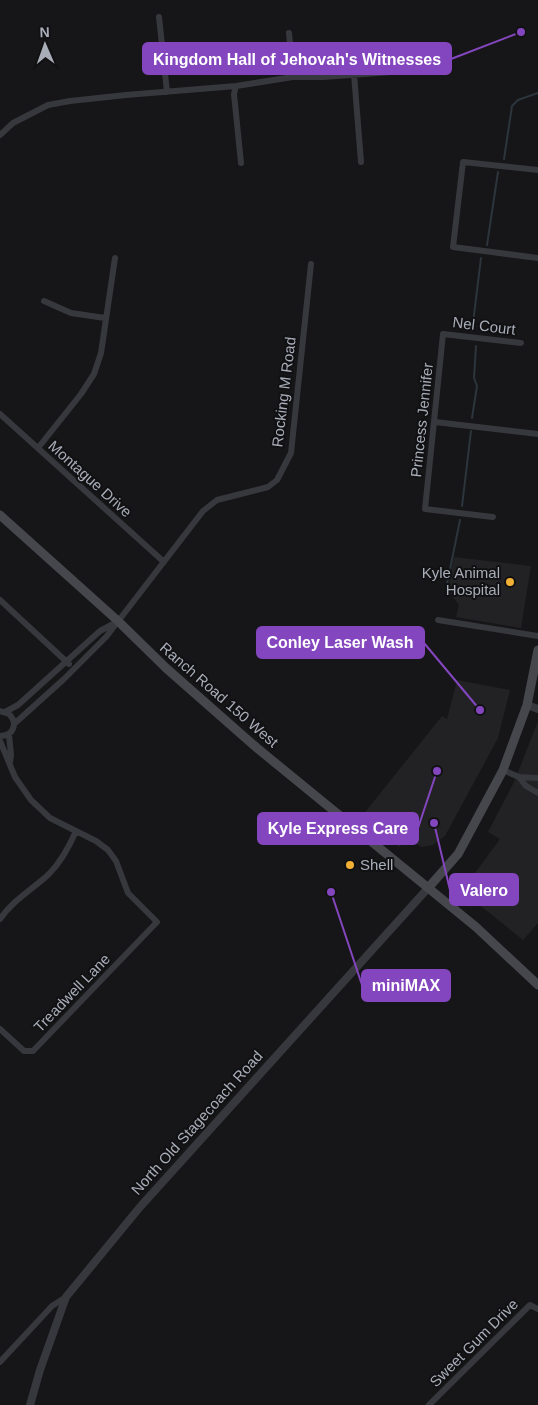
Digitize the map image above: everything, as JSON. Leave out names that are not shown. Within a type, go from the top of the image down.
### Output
[{"type":"main road","name":"Ranch Road 150 West","points":[[0,515],[118,621],[166,668],[257,748],[492,940],[538,985]]},
{"type":"main road","points":[[429,887],[458,854],[503,770],[527,705],[534,694],[538,650]]},
{"type":"street","points":[[159,18],[167,92]]},
{"type":"street","points":[[289,33],[293,77]]},
{"type":"street","points":[[0,134],[13,123],[48,105],[126,95],[236,86],[293,77],[323,77],[405,71],[425,72]]},
{"type":"street","points":[[354,74],[361,162]]},
{"type":"street","points":[[236,86],[234,94],[241,162]]},
{"type":"street","points":[[538,170],[463,162],[453,248],[538,258]]},
{"type":"street","points":[[38,448],[81,394],[94,374],[101,353],[115,258]]},
{"type":"street","name":"Rocking M Road","points":[[14,724],[106,637],[203,511],[217,500],[268,487],[277,480],[291,453],[311,264]]},
{"type":"street","points":[[44,301],[71,313],[105,318]]},
{"type":"street","name":"Nel Court","points":[[444,334],[521,344]]},
{"type":"street","name":"Princess Jennifer","points":[[444,334],[425,509],[493,517]]},
{"type":"street","name":"Montague Drive","points":[[0,414],[164,562]]},
{"type":"street","points":[[435,422],[538,434]]},
{"type":"street","points":[[0,600],[74,669]]},
{"type":"street","points":[[438,620],[538,636]]},
{"type":"street","points":[[3,712],[18,706],[100,631],[118,621]]},
{"type":"street","points":[[527,705],[538,709]]},
{"type":"street","points":[[0,736],[9,734],[14,728],[12,716],[3,712]]},
{"type":"street","points":[[9,734],[10,762]]},
{"type":"street","points":[[0,741],[15,777],[31,800],[50,818],[76,832],[69,847],[50,873],[2,909],[0,919]]},
{"type":"street","points":[[503,770],[519,777],[538,778]]},
{"type":"street","points":[[519,777],[526,786],[538,793]]},
{"type":"street","name":"Treadwell Lane","points":[[0,1029],[24,1050],[33,1050],[157,922],[128,893],[116,861],[108,850],[96,841],[76,832]]},
{"type":"street","name":"North Old Stagecoach Road","points":[[30,1405],[66,1297],[140,1208],[429,887]]},
{"type":"street","points":[[0,1362],[52,1306],[66,1297]]},
{"type":"street","name":"Sweet Gum Drive","points":[[429,1405],[530,1304],[538,1309]]},
{"type":"shaded area","points":[[454,557],[531,566],[521,628],[456,617],[459,605],[448,591]]},
{"type":"shaded area","points":[[457,680],[510,690],[498,738],[445,836],[433,845],[422,847],[407,842],[399,847],[362,816],[442,716],[447,719]]},
{"type":"shaded area","points":[[538,721],[538,923],[523,940],[477,903],[473,896],[472,877],[500,839],[488,832],[515,780]]},
{"type":"waterway","points":[[504,159],[512,106],[518,100],[538,93]]},
{"type":"waterway","points":[[487,245],[498,172]]},
{"type":"waterway","points":[[472,331],[481,258]]},
{"type":"waterway","points":[[472,418],[477,386],[474,378],[476,346]]},
{"type":"waterway","points":[[462,506],[471,431]]},
{"type":"waterway","points":[[446,589],[460,520]]},
{"type":"place","name":"Kingdom Hall of Jehovah's Witnesses","points":[[521,32]]},
{"type":"place","name":"Kyle Animal Hospital","points":[[510,582]]},
{"type":"place","name":"Conley Laser Wash","points":[[480,710]]},
{"type":"place","name":"Kyle Express Care","points":[[437,771]]},
{"type":"place","name":"Valero","points":[[434,823]]},
{"type":"place","name":"Shell","points":[[350,865]]},
{"type":"place","name":"miniMAX","points":[[331,892]]}]
